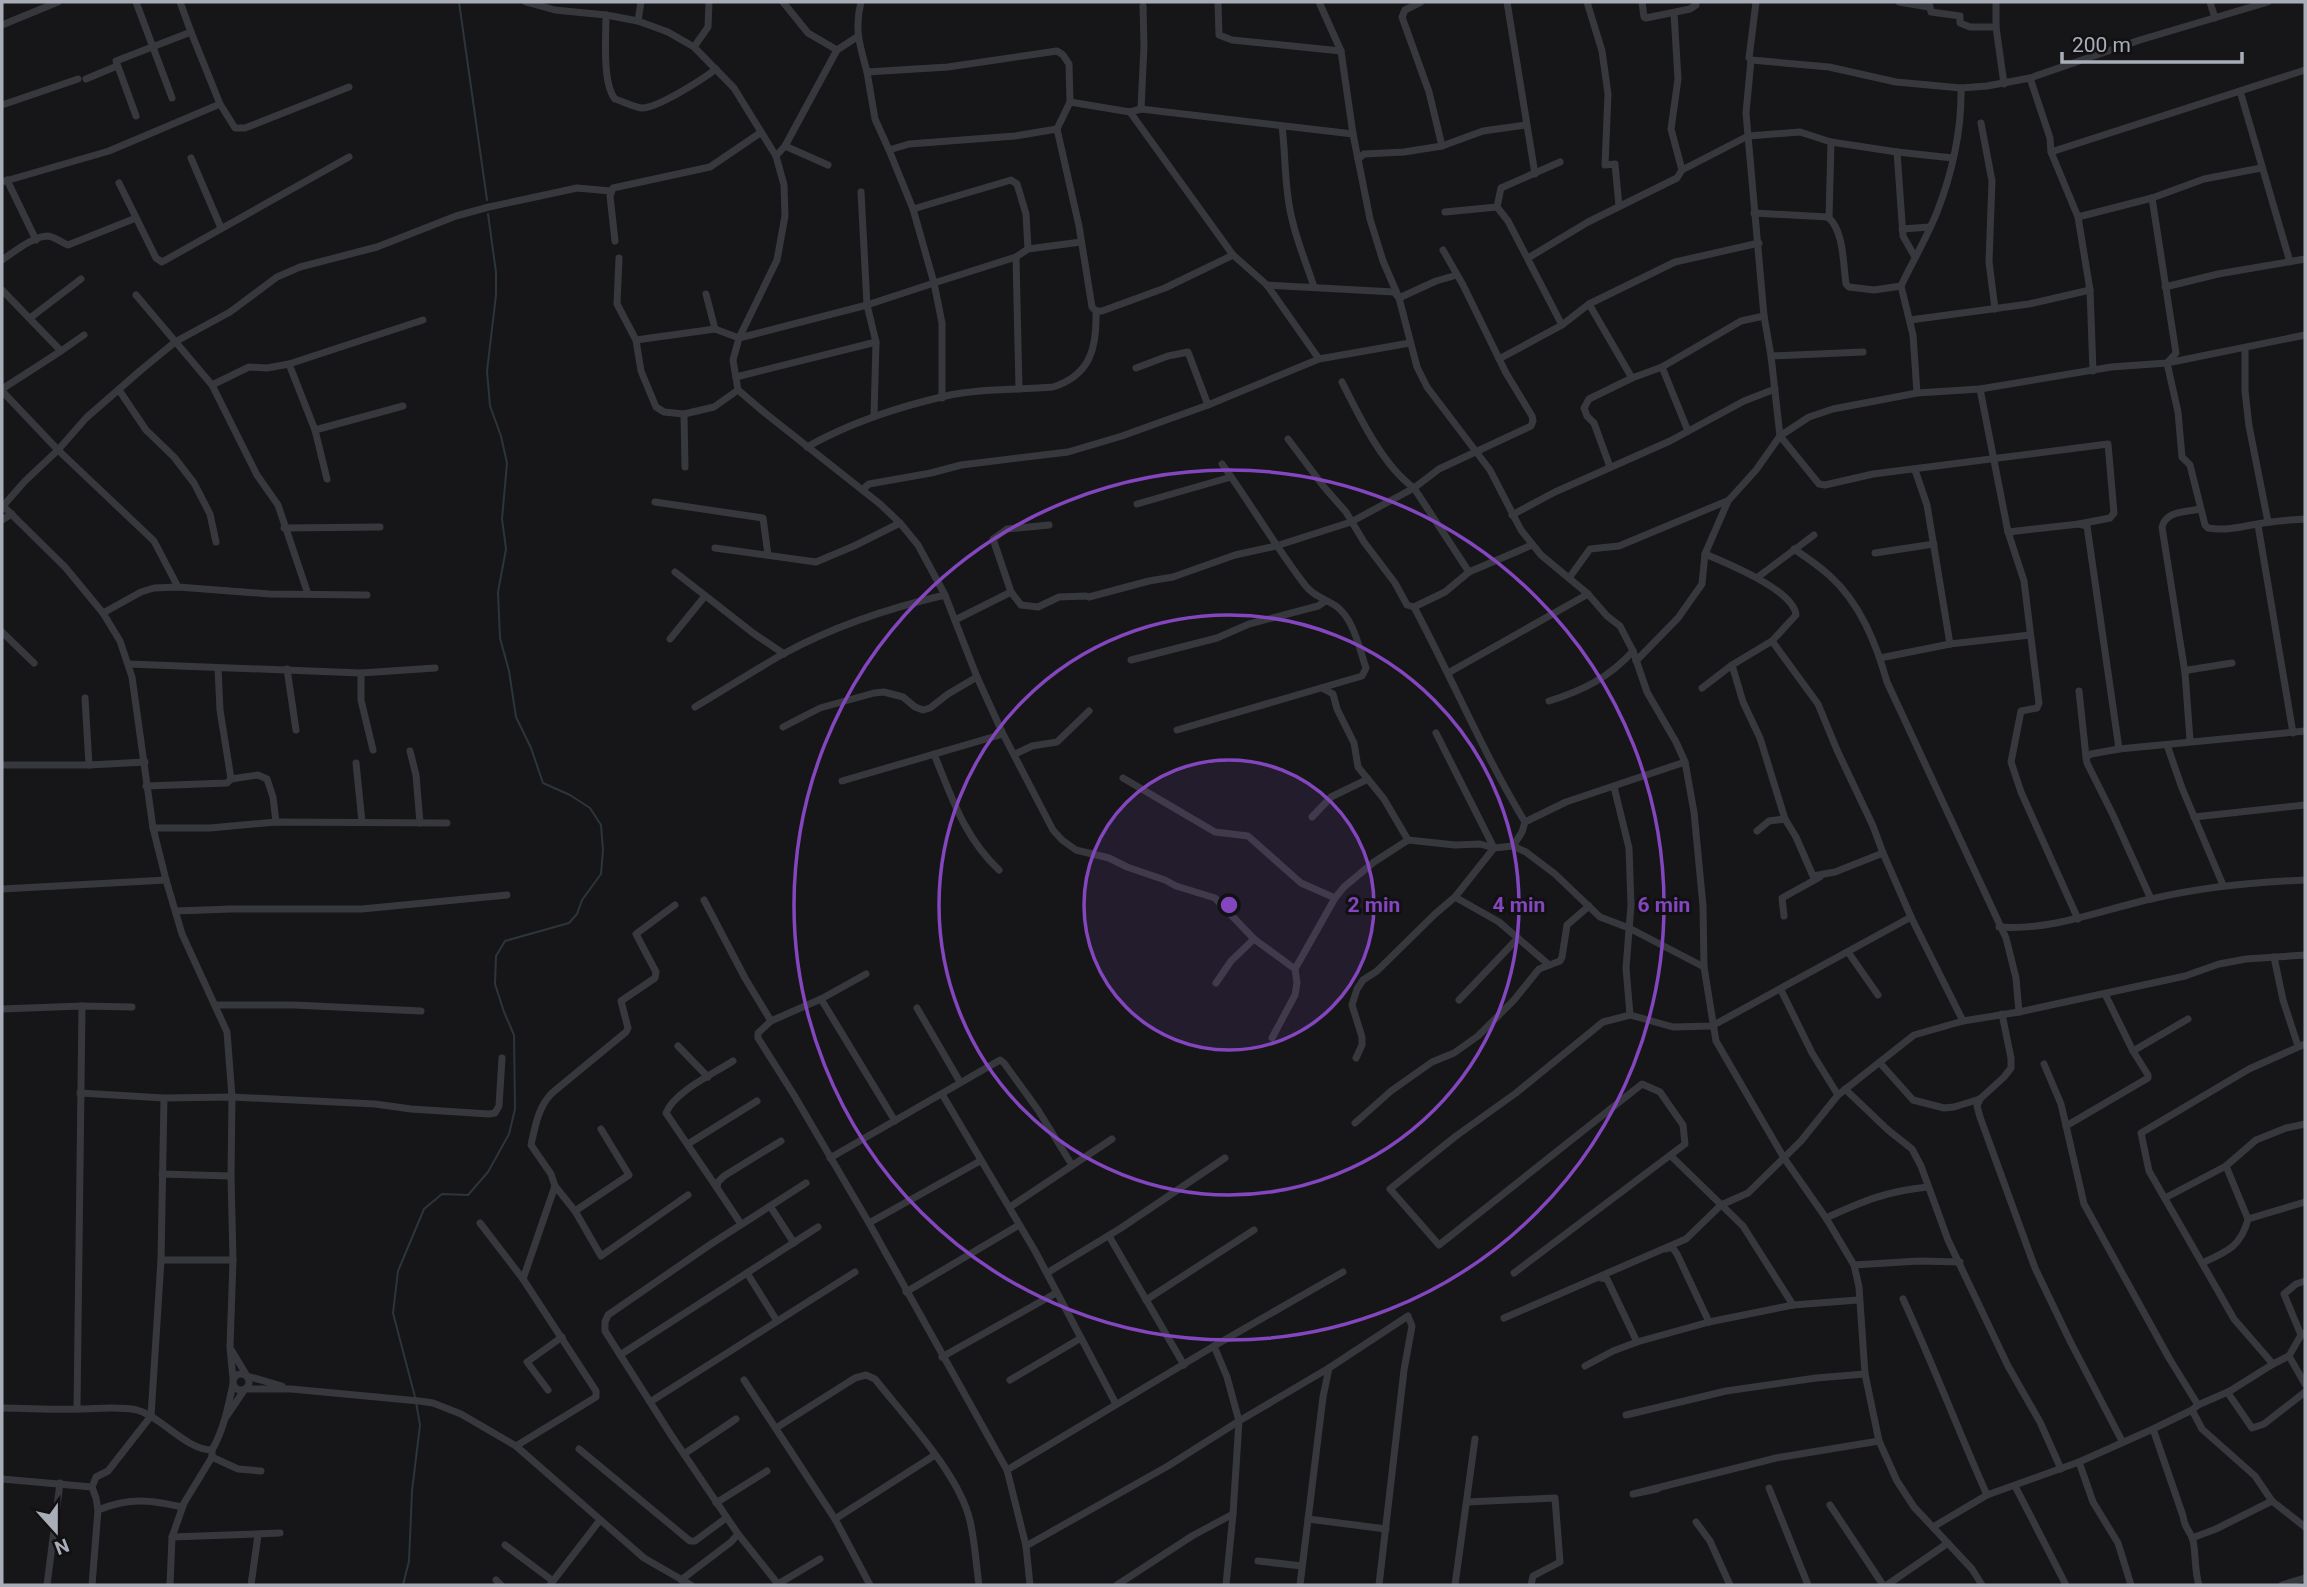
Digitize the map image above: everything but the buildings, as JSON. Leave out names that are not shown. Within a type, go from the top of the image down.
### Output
[{"type":"street","points":[[2,25],[58,2]]},
{"type":"street","points":[[136,2],[172,98]]},
{"type":"street","points":[[180,2],[220,104],[235,128],[245,128],[349,87]]},
{"type":"street","points":[[526,2],[560,11],[638,21],[668,32],[694,47],[734,88],[776,156],[784,185],[785,216],[777,260],[739,338],[733,360],[738,390],[863,489],[900,523],[918,545],[945,595],[1003,734],[1053,830],[1062,840],[1076,850],[1109,858],[1176,886],[1215,898],[1254,939],[1295,968]]},
{"type":"street","points":[[638,21],[641,2]]},
{"type":"street","points":[[694,47],[708,27],[709,2]]},
{"type":"street","points":[[783,2],[801,27],[837,50]]},
{"type":"street","points":[[861,2],[857,37],[867,72],[875,120],[914,209],[934,283],[942,323],[942,398]]},
{"type":"street","points":[[1218,2],[1219,35],[1232,40],[1341,51]]},
{"type":"street","points":[[1319,2],[1341,51],[1353,134],[1361,157],[1370,219],[1383,261],[1399,298],[1418,366],[1427,387],[1490,470],[1511,515],[1532,545],[1620,626],[1633,651],[1647,692],[1676,742],[1685,762],[1695,812],[1703,906],[1704,967],[1716,1041],[1784,1158],[1826,1218],[1854,1265],[1865,1374],[1879,1441],[1897,1481],[1914,1507],[1972,1569],[1982,1585]]},
{"type":"street","points":[[1421,2],[1405,10],[1402,17],[1429,92],[1442,146]]},
{"type":"street","points":[[1507,2],[1535,174]]},
{"type":"street","points":[[1587,2],[1602,51],[1608,94],[1605,165],[1615,164],[1619,206]]},
{"type":"street","points":[[1642,2],[1646,18],[1690,9],[1696,5],[1695,2]]},
{"type":"street","points":[[1756,2],[1746,113],[1764,316],[1780,436],[1819,484],[2108,443],[2114,513],[2110,518],[2008,532]]},
{"type":"street","points":[[1899,2],[1929,4],[1931,12],[1960,16],[1960,23],[1970,27],[1996,27]]},
{"type":"street","points":[[1996,2],[1996,27],[2004,84]]},
{"type":"street","points":[[2210,2],[2215,18]]},
{"type":"street","points":[[1751,60],[1829,67],[1896,82],[1961,88],[2004,84],[2268,2]]},
{"type":"street","points":[[1141,109],[1143,6]]},
{"type":"street","points":[[1674,13],[1678,79],[1671,129],[1682,170]]},
{"type":"street","points":[[606,15],[608,76],[610,91],[615,99],[646,107],[694,85],[716,69]]},
{"type":"street","points":[[136,116],[116,61],[191,32]]},
{"type":"street","points":[[776,156],[785,146],[837,50],[857,37]]},
{"type":"street","points":[[807,447],[836,430],[874,416],[958,394],[1053,387],[1066,383],[1087,364],[1094,342],[1096,311],[1093,307],[1080,226],[1057,128],[1070,103],[1069,64],[1063,55],[1057,51],[948,66],[867,72]]},
{"type":"street","points":[[2,105],[117,66]]},
{"type":"street","points":[[2051,152],[2305,70]]},
{"type":"street","points":[[2030,78],[2050,138],[2051,152],[2078,217],[2090,290],[2093,371]]},
{"type":"street","points":[[1917,393],[1910,320],[1901,286],[1937,212],[1953,158],[1962,105],[1961,88]]},
{"type":"street","points":[[2240,91],[2290,261]]},
{"type":"street","points":[[1070,103],[1130,112],[1141,109],[1353,134]]},
{"type":"street","points":[[36,240],[4,181],[109,150],[220,104]]},
{"type":"street","points":[[1130,112],[1233,255],[1267,285],[1319,359]]},
{"type":"street","points":[[1981,123],[1992,181],[1989,261],[1995,309]]},
{"type":"street","points":[[1361,157],[1442,146],[1483,131],[1526,125]]},
{"type":"street","points":[[1282,126],[1291,218],[1314,287]]},
{"type":"street","points":[[889,150],[909,144],[1015,136],[1057,128]]},
{"type":"street","points":[[170,1585],[172,1537],[182,1507],[219,1438],[233,1381],[230,1348],[233,1260],[232,1097],[227,1032],[191,955],[166,880],[153,828],[129,664],[120,642],[103,612],[65,567],[2,505],[86,418],[174,342],[230,312],[267,283],[300,267],[377,247],[489,206],[576,188],[611,191],[617,186],[710,167],[760,132]]},
{"type":"street","points":[[1528,258],[1619,206],[1677,178],[1682,170],[1748,136],[1800,132],[1831,142],[1953,158]]},
{"type":"street","points":[[1831,142],[1829,218],[1837,232],[1846,284],[1849,287],[1874,290],[1901,286]]},
{"type":"street","points":[[785,146],[828,165]]},
{"type":"street","points":[[1897,152],[1903,236],[1915,257]]},
{"type":"street","points":[[191,158],[221,228]]},
{"type":"street","points":[[120,183],[156,258],[162,262],[349,158]]},
{"type":"street","points":[[1560,162],[1501,188],[1497,207],[1528,258],[1562,325]]},
{"type":"street","points":[[2078,217],[2152,198],[2204,179],[2261,168]]},
{"type":"street","points":[[914,209],[1011,180],[1017,184],[1026,214],[1028,249]]},
{"type":"street","points":[[611,191],[615,241]]},
{"type":"street","points":[[861,192],[867,305],[876,342],[874,416]]},
{"type":"street","points":[[2152,198],[2176,353],[2168,363]]},
{"type":"street","points":[[1445,212],[1497,207]]},
{"type":"street","points":[[1754,213],[1829,218]]},
{"type":"street","points":[[2,260],[36,240],[49,236],[68,245],[136,218]]},
{"type":"street","points":[[1902,229],[1930,227]]},
{"type":"street","points":[[636,340],[715,330],[739,338],[867,305],[1016,257],[1028,249],[1081,242]]},
{"type":"street","points":[[1499,359],[1562,325],[1589,304],[1675,262],[1759,243]]},
{"type":"street","points":[[1049,525],[1007,529],[993,539],[1011,592],[1021,605],[1038,607],[1059,597],[1088,597],[1173,577],[1235,555],[1276,546],[1351,522],[1414,488],[1439,469],[1531,426],[1533,421],[1443,250]]},
{"type":"street","points":[[1096,311],[1165,288],[1233,255]]},
{"type":"street","points":[[1016,257],[1019,389]]},
{"type":"street","points":[[619,258],[617,304],[636,340],[642,371],[656,407],[664,412],[684,414],[714,407],[738,390]]},
{"type":"street","points":[[2165,286],[2305,259]]},
{"type":"street","points":[[1399,298],[1436,281],[1457,275]]},
{"type":"street","points":[[30,318],[80,279]]},
{"type":"street","points":[[1267,285],[1394,292],[1399,298]]},
{"type":"street","points":[[2,290],[61,351]]},
{"type":"street","points":[[1910,320],[2029,304],[2090,290]]},
{"type":"street","points":[[706,294],[715,330]]},
{"type":"street","points":[[136,295],[212,385],[257,475],[278,505],[308,594]]},
{"type":"street","points":[[1589,304],[1632,378]]},
{"type":"street","points":[[1610,467],[1594,423],[1584,408],[1589,399],[1662,367],[1741,321],[1764,316]]},
{"type":"street","points":[[212,385],[249,367],[267,368],[289,364],[423,320]]},
{"type":"street","points":[[84,335],[2,390],[58,450],[154,541],[178,587]]},
{"type":"street","points":[[1636,661],[1678,618],[1702,584],[1704,554],[1728,501],[1756,470],[1780,436],[1796,424],[1821,413],[1917,393],[1980,389],[2111,367],[2168,363],[2305,335]]},
{"type":"street","points":[[736,377],[876,342]]},
{"type":"street","points":[[863,489],[869,484],[961,465],[1068,452],[1208,405],[1319,359],[1410,343]]},
{"type":"street","points":[[2245,348],[2245,391],[2249,426],[2268,522]]},
{"type":"street","points":[[1136,368],[1188,352],[1208,405]]},
{"type":"street","points":[[1771,356],[1863,352]]},
{"type":"street","points":[[2168,363],[2178,412],[2182,457],[2190,465],[2200,509],[2208,528],[2240,528],[2268,522],[2305,519]]},
{"type":"street","points":[[289,364],[315,430],[327,479]]},
{"type":"street","points":[[1662,367],[1688,431]]},
{"type":"street","points":[[1342,382],[1369,435],[1406,482],[1414,488],[1469,572]]},
{"type":"street","points":[[1511,515],[1688,431],[1744,401],[1775,389]]},
{"type":"street","points":[[1980,389],[2008,532],[2024,581],[2039,703],[2037,708],[2021,711],[2011,762],[2021,792],[2078,919]]},
{"type":"street","points":[[119,390],[146,430],[174,457],[194,483],[210,514],[216,542]]},
{"type":"street","points":[[315,430],[402,406]]},
{"type":"street","points":[[684,414],[684,467]]},
{"type":"street","points":[[1288,439],[1395,583],[1407,605],[1414,607],[1445,592],[1469,572],[1532,545]]},
{"type":"street","points":[[1177,730],[1362,676],[1366,668],[1350,622],[1335,606],[1308,590],[1222,464]]},
{"type":"street","points":[[1914,470],[1927,505],[1950,644]]},
{"type":"street","points":[[1137,504],[1231,477]]},
{"type":"street","points":[[1569,578],[1590,549],[1619,545],[1728,501]]},
{"type":"street","points":[[655,502],[763,518],[768,555]]},
{"type":"street","points":[[2190,740],[2185,673],[2162,527],[2164,519],[2170,515],[2200,509]]},
{"type":"street","points":[[2,520],[12,514]]},
{"type":"street","points":[[715,548],[816,562],[900,523]]},
{"type":"street","points":[[2079,524],[2087,526],[2089,531],[2119,749]]},
{"type":"street","points":[[2258,524],[2293,733]]},
{"type":"street","points":[[284,528],[380,527]]},
{"type":"street","points":[[1758,577],[1814,535]]},
{"type":"street","points":[[1875,553],[1934,544]]},
{"type":"street","points":[[1794,548],[1831,576],[1866,623],[1887,682],[2006,938],[2016,978],[2019,1012]]},
{"type":"street","points":[[1702,688],[1732,665],[1772,641],[1796,615],[1791,604],[1758,577],[1704,554]]},
{"type":"street","points":[[675,572],[784,654]]},
{"type":"street","points":[[103,612],[154,588],[178,587],[270,594],[367,595]]},
{"type":"street","points":[[955,620],[1011,592]]},
{"type":"street","points":[[1448,673],[1588,594]]},
{"type":"street","points":[[695,707],[784,654],[831,631],[896,607],[945,595]]},
{"type":"street","points":[[670,639],[705,596]]},
{"type":"street","points":[[1131,660],[1217,638],[1249,624],[1318,606],[1323,600]]},
{"type":"street","points":[[1414,607],[1500,781],[1525,822]]},
{"type":"street","points":[[2,632],[34,663]]},
{"type":"street","points":[[1880,658],[1950,644],[2030,635]]},
{"type":"street","points":[[1772,641],[1818,704],[1911,917],[1963,1021]]},
{"type":"street","points":[[1549,701],[1573,694],[1618,667],[1633,651]]},
{"type":"street","points":[[2185,673],[2188,670],[2232,663]]},
{"type":"street","points":[[129,664],[361,673],[435,668]]},
{"type":"street","points":[[1732,665],[1743,702],[1760,738],[1785,819],[1813,876],[1827,874]]},
{"type":"street","points":[[218,668],[220,710],[231,779]]},
{"type":"street","points":[[287,669],[296,730]]},
{"type":"street","points":[[361,673],[361,700],[373,750]]},
{"type":"street","points":[[783,727],[820,708],[874,693],[884,692],[903,697],[923,710],[977,677]]},
{"type":"street","points":[[1322,688],[1333,694],[1337,709],[1354,743],[1358,767],[1384,799],[1408,840]]},
{"type":"street","points":[[2079,691],[2087,763],[2151,899]]},
{"type":"street","points":[[85,698],[89,765]]},
{"type":"street","points":[[1015,754],[1032,746],[1057,741],[1089,711]]},
{"type":"street","points":[[2086,757],[2119,749],[2168,745],[2190,740],[2305,731]]},
{"type":"street","points":[[1436,733],[1494,848]]},
{"type":"street","points":[[842,781],[1003,734]]},
{"type":"street","points":[[2168,745],[2182,788],[2223,885]]},
{"type":"street","points":[[410,751],[416,775],[420,822]]},
{"type":"street","points":[[934,754],[968,833],[982,854],[999,870]]},
{"type":"street","points":[[2,765],[145,762]]},
{"type":"street","points":[[356,762],[362,822]]},
{"type":"street","points":[[1513,846],[1525,822],[1566,802],[1685,762]]},
{"type":"street","points":[[146,786],[226,782],[258,775],[267,779],[273,797],[276,822]]},
{"type":"street","points":[[1123,778],[1215,832],[1248,836],[1301,883],[1335,898]]},
{"type":"street","points":[[1312,817],[1331,797],[1368,779]]},
{"type":"street","points":[[1614,788],[1629,848],[1631,905],[1626,968],[1630,1016]]},
{"type":"street","points":[[2194,817],[2305,805]]},
{"type":"street","points":[[1756,831],[1769,821],[1785,819]]},
{"type":"street","points":[[153,828],[209,828],[276,822],[447,823]]},
{"type":"street","points":[[1272,1038],[1295,995],[1295,968],[1335,898],[1354,879],[1408,840],[1454,845],[1480,844],[1494,848],[1513,846],[1526,852],[1555,874],[1600,918],[1629,928],[1704,967]]},
{"type":"street","points":[[1356,1058],[1362,1045],[1352,1005],[1357,989],[1363,980],[1377,971],[1455,897],[1494,848]]},
{"type":"street","points":[[1784,916],[1782,898],[1827,874],[1883,853]]},
{"type":"street","points":[[2,889],[166,880]]},
{"type":"street","points":[[1999,927],[2017,928],[2078,919],[2151,899],[2223,885],[2305,880]]},
{"type":"street","points":[[176,911],[362,909],[507,895]]},
{"type":"street","points":[[1455,897],[1499,922],[1548,964]]},
{"type":"street","points":[[704,900],[771,1021]]},
{"type":"street","points":[[675,905],[636,934],[656,972],[655,978],[621,1001],[628,1028],[626,1032],[545,1100],[537,1117],[531,1145],[601,1256],[688,1195]]},
{"type":"street","points":[[1356,1123],[1391,1091],[1432,1062],[1454,1053],[1478,1036],[1539,970],[1560,961],[1567,925],[1589,906]]},
{"type":"street","points":[[1514,1273],[1685,1144],[1683,1125],[1660,1092],[1642,1084],[1439,1245],[1390,1189],[1455,1136],[1516,1093],[1595,1028],[1614,1018],[1630,1016],[1673,1027],[1712,1026],[1911,917]]},
{"type":"street","points":[[2006,938],[2017,928]]},
{"type":"street","points":[[1458,999],[1518,938]]},
{"type":"street","points":[[1216,983],[1231,961],[1254,939]]},
{"type":"street","points":[[1848,952],[1878,995]]},
{"type":"street","points":[[1504,1318],[1686,1239],[1721,1205],[1748,1193],[1784,1158],[1838,1095],[1914,1035],[1963,1021],[2019,1012],[2185,976],[2219,964],[2305,955]]},
{"type":"street","points":[[2273,1364],[2234,1319],[2202,1264],[2149,1171],[2141,1133],[2237,1076],[2302,1045],[2283,1000],[2274,957]]},
{"type":"street","points":[[866,974],[821,999],[771,1021],[758,1033],[758,1038],[869,1223],[1007,1470],[1026,1546],[1030,1585]]},
{"type":"street","points":[[1781,990],[1812,1053],[1838,1095]]},
{"type":"street","points":[[2066,1126],[2148,1078],[2105,994]]},
{"type":"street","points":[[821,999],[895,1121]]},
{"type":"street","points":[[216,1005],[294,1004],[421,1011]]},
{"type":"street","points":[[77,1409],[82,1006]]},
{"type":"street","points":[[2,1009],[132,1007]]},
{"type":"street","points":[[917,1008],[960,1082]]},
{"type":"street","points":[[2002,1014],[2011,1068],[1980,1099],[1977,1106],[1980,1117],[2035,1268],[2122,1441]]},
{"type":"street","points":[[2133,1051],[2188,1019]]},
{"type":"street","points":[[678,1046],[708,1077]]},
{"type":"street","points":[[80,1093],[375,1104],[489,1114],[495,1113],[499,1106],[502,1058]]},
{"type":"street","points":[[830,1158],[1000,1060],[1038,1110],[1072,1165]]},
{"type":"street","points":[[733,1061],[683,1093],[669,1106],[666,1113],[741,1224]]},
{"type":"street","points":[[1880,1063],[1913,1100],[1944,1108],[1980,1099]]},
{"type":"street","points":[[2044,1065],[2061,1104],[2084,1204],[2195,1407],[2202,1429],[2255,1476],[2272,1501],[2305,1527]]},
{"type":"street","points":[[1846,1089],[1912,1149],[1948,1240],[2061,1469]]},
{"type":"street","points":[[942,1094],[1010,1208],[1116,1404]]},
{"type":"street","points":[[92,1585],[98,1510],[92,1487],[96,1477],[108,1471],[151,1416],[161,1260],[164,1098]]},
{"type":"street","points":[[688,1144],[757,1101]]},
{"type":"street","points":[[2165,1198],[2226,1166],[2256,1140],[2305,1124]]},
{"type":"street","points":[[575,1211],[629,1175],[601,1129]]},
{"type":"street","points":[[1010,1208],[1112,1139]]},
{"type":"street","points":[[717,1188],[718,1182],[724,1176],[781,1142]]},
{"type":"street","points":[[1671,1156],[1744,1226],[1793,1305]]},
{"type":"street","points":[[1046,1273],[1109,1236],[1225,1158]]},
{"type":"street","points":[[869,1223],[980,1161]]},
{"type":"street","points":[[2202,1264],[2233,1248],[2244,1234],[2248,1219],[2226,1166]]},
{"type":"street","points":[[162,1174],[231,1176]]},
{"type":"street","points":[[806,1183],[608,1315],[605,1331],[726,1518],[778,1584],[820,1559]]},
{"type":"street","points":[[523,1279],[555,1186]]},
{"type":"street","points":[[1826,1218],[1875,1196],[1928,1187]]},
{"type":"street","points":[[2248,1219],[2305,1202]]},
{"type":"street","points":[[770,1206],[794,1243]]},
{"type":"street","points":[[480,1223],[523,1279],[596,1391],[596,1397],[516,1446]]},
{"type":"street","points":[[906,1292],[1019,1225]]},
{"type":"street","points":[[620,1355],[818,1227]]},
{"type":"street","points":[[1146,1300],[1254,1230]]},
{"type":"street","points":[[1109,1236],[1184,1364]]},
{"type":"street","points":[[1663,1249],[1672,1247],[1677,1254],[1709,1322]]},
{"type":"street","points":[[161,1260],[233,1260]]},
{"type":"street","points":[[1854,1265],[1919,1261],[1960,1262]]},
{"type":"street","points":[[650,1402],[855,1272]]},
{"type":"street","points":[[1007,1470],[1343,1272]]},
{"type":"street","points":[[747,1273],[777,1321]]},
{"type":"street","points":[[1599,1278],[1608,1279],[1637,1342]]},
{"type":"street","points":[[1933,1527],[1987,1495],[2079,1462],[2153,1429],[2230,1391],[2289,1356],[2303,1334],[2284,1294],[2296,1284],[2305,1281]]},
{"type":"street","points":[[942,1357],[1056,1293]]},
{"type":"street","points":[[1903,1299],[1987,1495]]},
{"type":"street","points":[[1585,1366],[1637,1342],[1709,1322],[1793,1305],[1858,1300]]},
{"type":"street","points":[[1026,1546],[1168,1466],[1329,1368],[1408,1316],[1412,1326],[1379,1585]]},
{"type":"street","points":[[548,1390],[527,1362],[562,1337]]},
{"type":"street","points":[[1010,1380],[1081,1338]]},
{"type":"street","points":[[1214,1346],[1227,1377],[1238,1421],[1227,1585]]},
{"type":"street","points":[[226,1417],[249,1383],[230,1348]]},
{"type":"street","points":[[2289,1356],[2305,1384]]},
{"type":"street","points":[[1300,1585],[1323,1397],[1329,1368]]},
{"type":"street","points":[[233,1381],[238,1374],[291,1389]]},
{"type":"street","points":[[1626,1415],[1726,1391],[1865,1374]]},
{"type":"street","points":[[776,1428],[855,1378],[866,1375],[875,1379],[955,1486],[970,1519],[979,1585]]},
{"type":"street","points":[[744,1380],[835,1519],[870,1585]]},
{"type":"street","points":[[233,1381],[238,1389],[291,1389],[381,1397],[433,1403],[460,1414],[516,1446],[644,1558],[691,1585]]},
{"type":"street","points":[[2230,1391],[2228,1393],[2252,1428],[2264,1424],[2305,1392]]},
{"type":"street","points":[[2,1408],[136,1410],[151,1416],[190,1443],[238,1469],[261,1471]]},
{"type":"street","points":[[684,1454],[736,1419]]},
{"type":"street","points":[[2153,1429],[2186,1531],[2192,1538],[2195,1573],[2199,1585]]},
{"type":"street","points":[[1455,1585],[1475,1439]]},
{"type":"street","points":[[1657,1489],[1633,1494],[1768,1460],[1879,1441]]},
{"type":"street","points":[[579,1449],[690,1541],[695,1541],[726,1518]]},
{"type":"street","points":[[835,1519],[934,1455]]},
{"type":"street","points":[[2079,1462],[2093,1502],[2118,1543],[2131,1585]]},
{"type":"street","points":[[716,1503],[767,1471]]},
{"type":"street","points":[[2,1479],[92,1487]]},
{"type":"street","points":[[47,1585],[60,1483]]},
{"type":"street","points":[[2015,1486],[2067,1585]]},
{"type":"street","points":[[1769,1488],[1808,1585]]},
{"type":"street","points":[[98,1510],[141,1499],[182,1507]]},
{"type":"street","points":[[1467,1502],[1555,1499],[1560,1562],[1533,1576],[1531,1585]]},
{"type":"street","points":[[2192,1538],[2272,1501]]},
{"type":"street","points":[[1830,1505],[1885,1585],[1948,1543]]},
{"type":"street","points":[[1117,1585],[1192,1536],[1233,1514]]},
{"type":"street","points":[[1308,1519],[1386,1529]]},
{"type":"street","points":[[505,1545],[552,1583],[600,1520]]},
{"type":"street","points":[[1696,1522],[1710,1541],[1730,1585]]},
{"type":"street","points":[[172,1537],[280,1533]]},
{"type":"street","points":[[681,1580],[738,1534]]},
{"type":"street","points":[[251,1585],[258,1535]]},
{"type":"street","points":[[1258,1561],[1302,1566]]},
{"type":"street","points":[[2282,1585],[2305,1578]]},
{"type":"waterway","points":[[459,2],[487,200]]},
{"type":"waterway","points":[[415,1397],[393,1313],[398,1271],[424,1209],[442,1194],[468,1195],[488,1172],[509,1134],[515,1109],[514,1035],[495,984],[496,956],[505,941],[569,923],[601,874],[603,850],[601,825],[590,808],[543,783],[531,748],[516,717],[509,671],[500,638],[498,592],[506,549],[502,519],[507,463],[490,406],[487,371],[496,295],[496,272],[488,214]]},
{"type":"waterway","points":[[403,1585],[409,1561],[412,1491],[420,1425],[416,1402]]}]
